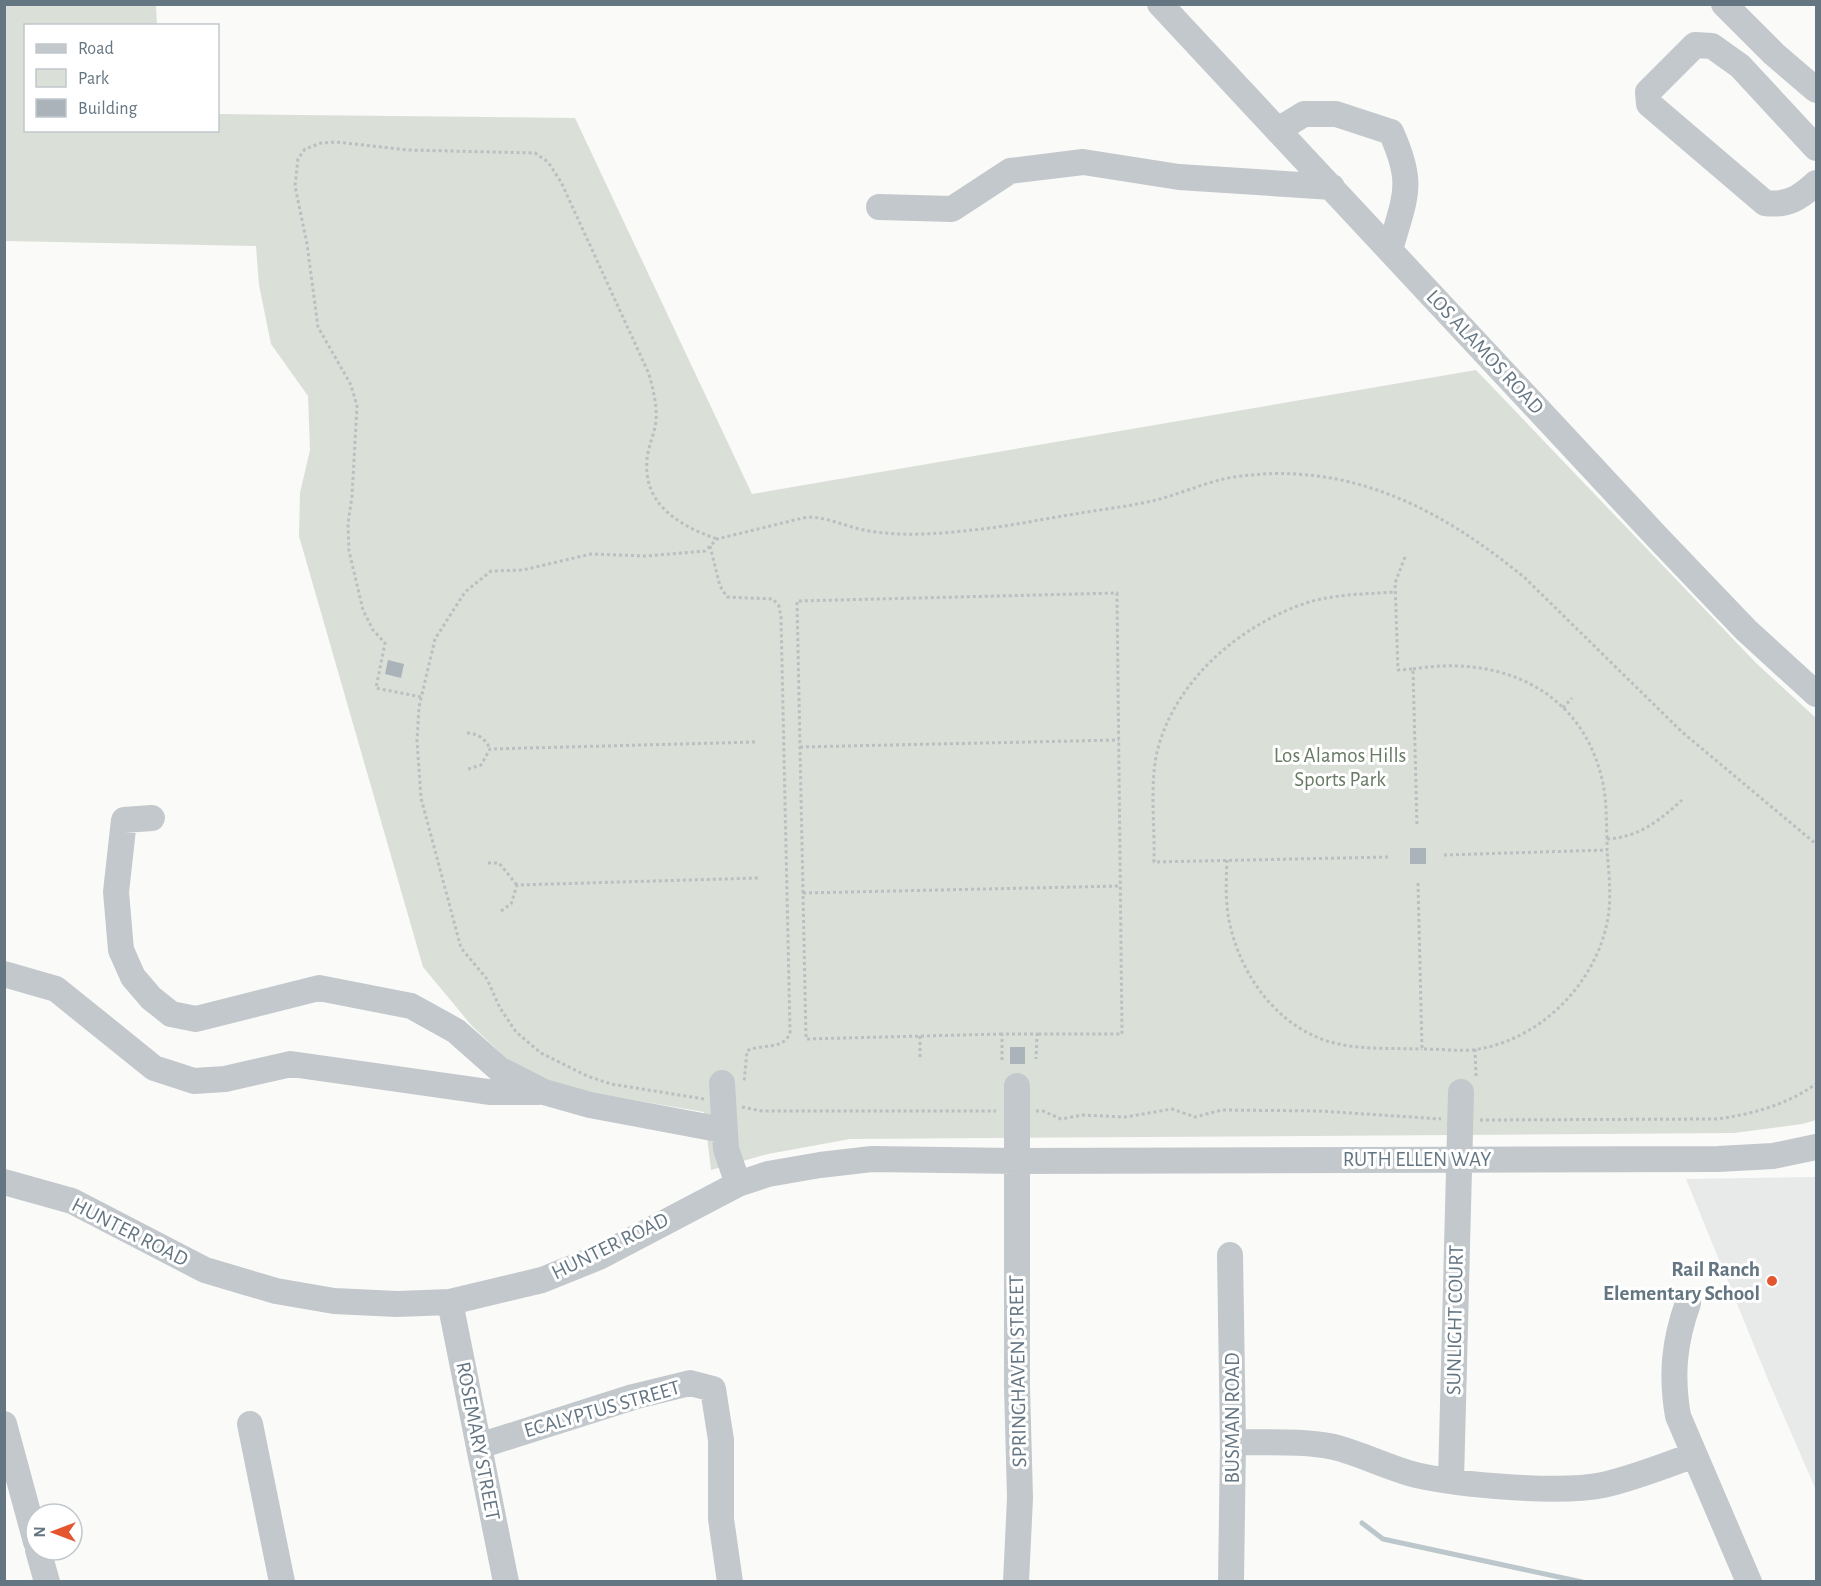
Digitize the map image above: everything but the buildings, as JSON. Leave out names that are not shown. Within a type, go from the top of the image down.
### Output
[{"type":"street","name":"LOS ALAMOS ROAD","points":[[1160,4],[1706,588],[1746,630],[1816,693]]},
{"type":"street","points":[[1733,7],[1774,54],[1816,90]]},
{"type":"street","points":[[1816,148],[1740,66],[1712,46],[1695,45],[1648,92],[1649,104],[1765,203],[1781,205],[1802,196],[1816,183]]},
{"type":"street","points":[[1278,130],[1304,114],[1336,114],[1390,132],[1404,160],[1407,188],[1390,250]]},
{"type":"street","points":[[879,207],[952,209],[1010,171],[1083,162],[1179,177],[1332,188]]},
{"type":"street","points":[[152,818],[124,820],[116,892],[117,922],[121,950],[133,977],[151,998],[171,1014],[196,1019],[319,988],[411,1006],[456,1031],[499,1069],[544,1092],[590,1106],[723,1130]]},
{"type":"street","points":[[4,974],[57,989],[154,1068],[194,1081],[225,1079],[291,1064],[489,1092],[544,1092]]},
{"type":"street","name":"SUNLIGHT COURT","points":[[1451,1481],[1461,1092]]},
{"type":"street","points":[[722,1093],[726,1149],[738,1184]]},
{"type":"street","name":"SPRINGHAVEN STREET","points":[[1016,1581],[1020,1498],[1017,1386],[1017,1098]]},
{"type":"street","name":"RUTH ELLEN WAY","points":[[1016,1161],[1718,1159],[1773,1156],[1816,1147]]},
{"type":"street","name":"HUNTER ROAD","points":[[4,1182],[72,1201],[206,1270],[276,1291],[334,1301],[397,1305],[450,1302],[542,1280],[599,1257],[738,1184],[768,1174],[872,1159],[1016,1161]]},
{"type":"street","name":"BUSMAN ROAD","points":[[1230,1255],[1233,1442],[1231,1581]]},
{"type":"street","name":"ROSEMARY STREET","points":[[450,1302],[506,1581]]},
{"type":"street","points":[[1688,1303],[1677,1334],[1673,1387],[1678,1416],[1749,1581]]},
{"type":"street","name":"ECALYPTUS STREET","points":[[479,1446],[633,1397],[690,1383],[713,1389],[721,1440],[721,1519],[730,1581]]},
{"type":"street","points":[[4,1424],[11,1475],[24,1510]]},
{"type":"street","points":[[250,1424],[282,1581]]},
{"type":"street","points":[[1233,1442],[1288,1442],[1333,1447],[1415,1475],[1451,1481],[1561,1488],[1600,1485],[1641,1475],[1694,1455]]},
{"type":"street","points":[[41,1562],[47,1581]]},
{"type":"path","points":[[421,697],[376,688],[385,643],[373,630],[363,610],[350,550],[348,524],[352,496],[357,406],[351,385],[318,327],[307,244],[295,186],[298,159],[305,149],[321,143],[336,142],[408,150],[535,153],[548,162],[561,182],[649,374],[655,397],[656,420],[647,461],[648,482],[657,501],[669,516],[697,532],[717,539]]},
{"type":"path","points":[[1816,844],[1682,732],[1525,578],[1462,530],[1391,493],[1350,481],[1272,474],[1235,477],[1159,499],[974,530],[937,533],[865,531],[820,517],[807,517],[717,539],[705,551],[679,555],[591,554],[523,570],[490,571],[465,592],[435,639],[421,697],[417,741],[421,798],[461,948],[487,979],[500,1008],[516,1032],[541,1053],[587,1076],[620,1085],[722,1093],[762,1111],[1017,1098],[1061,1119],[1083,1115],[1125,1117],[1172,1109],[1195,1117],[1222,1110],[1309,1111],[1460,1120],[1717,1119],[1748,1115],[1780,1104],[1816,1084]]},
{"type":"path","points":[[710,546],[720,586],[727,597],[773,599],[779,606],[781,617],[790,1032],[789,1037],[780,1044],[747,1051],[745,1060]]},
{"type":"path","points":[[1227,860],[1226,897],[1236,948],[1251,978],[1282,1017],[1317,1038],[1338,1044],[1422,1049],[1475,1049],[1516,1036],[1540,1023],[1577,990],[1589,973],[1608,921],[1605,793],[1596,759],[1586,738],[1562,708],[1522,679],[1492,668],[1450,664],[1398,670],[1395,583],[1405,557]]},
{"type":"path","points":[[1388,857],[1154,862],[1156,757],[1176,707],[1215,657],[1242,634],[1264,621],[1311,602],[1339,596],[1395,592]]},
{"type":"path","points":[[1118,593],[1122,1034],[1002,1034],[806,1039],[800,747],[797,601],[1118,593]]},
{"type":"path","points":[[1413,669],[1417,827]]},
{"type":"path","points":[[1562,708],[1572,698]]},
{"type":"path","points":[[467,733],[474,733],[482,738],[490,749]]},
{"type":"path","points":[[800,747],[1119,740]]},
{"type":"path","points":[[490,749],[756,742]]},
{"type":"path","points":[[468,769],[481,765],[490,749]]},
{"type":"path","points":[[1607,839],[1624,838],[1654,825],[1682,800]]},
{"type":"path","points":[[1444,855],[1607,850]]},
{"type":"path","points":[[488,863],[499,863],[517,885]]},
{"type":"path","points":[[517,885],[758,878]]},
{"type":"path","points":[[1418,883],[1422,1049]]},
{"type":"path","points":[[501,911],[511,904],[517,885]]},
{"type":"path","points":[[803,893],[1120,886]]},
{"type":"path","points":[[1002,1034],[1002,1060]]},
{"type":"path","points":[[1036,1034],[1036,1059]]},
{"type":"path","points":[[920,1036],[920,1060]]},
{"type":"path","points":[[1475,1049],[1476,1069]]},
{"type":"shaded area","name":"Rail Ranch Elementary School","points":[[1816,1177],[1816,1490],[1686,1179]]},
{"type":"green space","name":"Los Alamos Hills Sports Park","points":[[5,5],[156,5],[157,24],[24,24],[24,132],[219,132],[219,114],[575,118],[752,494],[1476,370],[1756,663],[1816,718],[1816,1120],[1734,1133],[850,1139],[768,1154],[711,1170],[704,1112],[563,1088],[511,1063],[472,1026],[423,967],[299,536],[300,493],[310,450],[308,396],[271,344],[259,285],[256,246],[5,241]]},
{"type":"waterway","points":[[1362,1523],[1383,1539],[1582,1582]]},
{"type":"place","name":"Rail Ranch Elementary School","points":[[1772,1281]]}]
